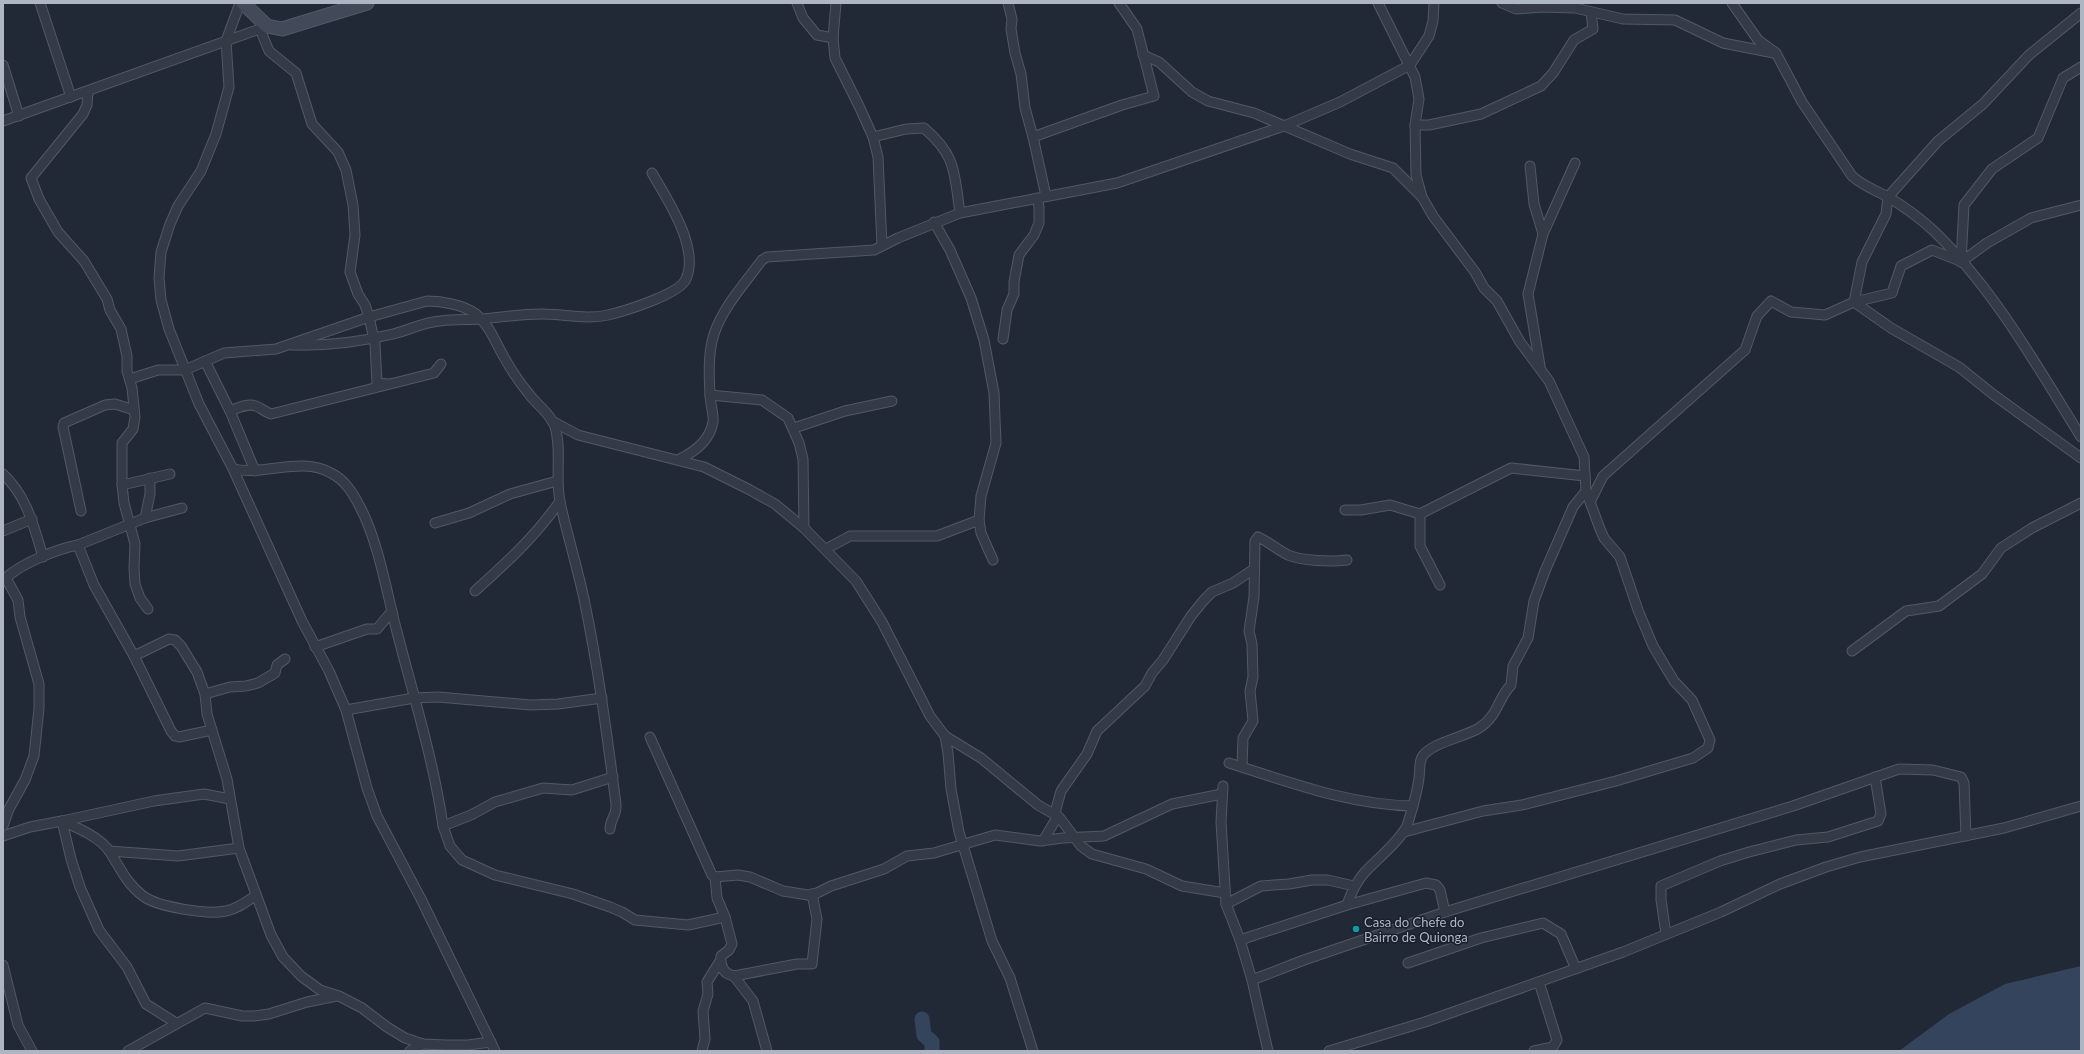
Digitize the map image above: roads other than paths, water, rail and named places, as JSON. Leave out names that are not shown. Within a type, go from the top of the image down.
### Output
[{"type":"main road","points":[[241,3],[264,28],[282,29],[364,4]]},
{"type":"street","points":[[40,3],[71,97]]},
{"type":"street","points":[[241,3],[226,41],[229,87],[216,134],[200,171],[178,206],[170,224],[161,252],[159,278],[161,300],[169,329],[199,404],[233,469],[299,614],[346,710],[371,802],[421,899],[495,1051]]},
{"type":"street","points":[[797,3],[803,18],[817,35],[833,38]]},
{"type":"street","points":[[836,3],[833,38],[835,58],[873,137],[878,157],[882,246]]},
{"type":"street","points":[[1003,339],[1007,310],[1014,294],[1014,282],[1019,255],[1034,235],[1039,223],[1041,197],[1033,137],[1025,108],[1021,74],[1015,53],[1011,29],[1012,19],[1008,3]]},
{"type":"street","points":[[1033,137],[1122,105],[1152,98],[1154,94],[1137,29],[1119,3]]},
{"type":"street","points":[[1378,3],[1415,77],[1418,99],[1416,125],[1416,175],[1422,197],[1433,216],[1475,272],[1484,288],[1497,301],[1520,342],[1549,382],[1580,446],[1585,463],[1586,491],[1600,529],[1622,561],[1638,610],[1654,646],[1674,681],[1692,700],[1710,740],[1708,748],[1693,758],[1616,781],[1522,805],[1483,811],[1404,832]]},
{"type":"street","points":[[680,459],[697,449],[707,435],[713,422],[710,395],[710,357],[713,335],[730,305],[762,260],[771,256],[859,252],[882,246],[934,222],[960,213],[1117,183],[1284,126],[1340,102],[1410,65],[1429,36],[1433,21],[1434,3]]},
{"type":"street","points":[[1502,3],[1516,9],[1562,7],[1584,9],[1623,19],[1676,20],[1723,43],[1776,53]]},
{"type":"street","points":[[1732,3],[1758,40],[1776,53],[1802,102],[1842,164],[1861,185],[1888,197],[1906,208],[1935,232],[1981,283],[1999,308],[2081,437]]},
{"type":"street","points":[[1416,125],[1429,126],[1481,114],[1541,86],[1553,72],[1574,40],[1593,29],[1591,12]]},
{"type":"street","points":[[1854,302],[1862,262],[1886,214],[1888,197],[1938,141],[1983,104],[2030,55],[2081,13]]},
{"type":"street","points":[[3,120],[19,116],[264,28],[270,51],[296,73],[312,124],[338,152],[346,170],[353,205],[355,235],[350,272],[369,317],[374,338],[377,383],[388,384]]},
{"type":"street","points":[[1143,55],[1158,62],[1192,92],[1208,101],[1254,113],[1350,154],[1393,168],[1422,197]]},
{"type":"street","points":[[3,65],[19,116]]},
{"type":"street","points":[[1961,262],[1964,205],[1992,169],[2038,138],[2063,78],[2081,67]]},
{"type":"street","points":[[88,91],[87,105],[83,114],[31,178],[39,199],[58,232],[84,261],[107,299],[110,310],[121,329],[127,356],[127,372],[130,379],[134,410],[134,426],[122,443],[122,485],[124,503],[131,524],[135,544],[135,584],[140,598],[148,609]]},
{"type":"street","points":[[873,137],[906,129],[924,128],[937,139],[947,152],[953,164],[960,213]]},
{"type":"street","points":[[1540,368],[1528,294],[1543,234],[1575,162]]},
{"type":"street","points":[[1530,166],[1534,204],[1543,234]]},
{"type":"street","points":[[286,345],[317,346],[353,342],[438,321],[542,314],[596,318],[644,304],[678,288],[686,280],[689,270],[688,248],[683,231],[670,204],[652,173]]},
{"type":"street","points":[[1961,262],[1987,242],[2031,218],[2081,205]]},
{"type":"street","points":[[934,222],[950,250],[971,298],[984,340],[994,393],[996,444],[981,496],[979,520],[981,533],[993,560]]},
{"type":"street","points":[[1590,500],[1604,476],[1745,350],[1757,316],[1771,301],[1791,312],[1824,315],[1854,302],[1892,293],[1901,266],[1932,250],[1961,262]]},
{"type":"street","points":[[130,379],[158,370],[185,370],[224,353],[276,349],[405,306],[436,301],[464,308],[475,313],[488,326],[516,376],[552,421],[558,442],[557,481],[560,502],[584,600],[602,698],[605,731],[613,778],[617,812],[610,824],[610,829]]},
{"type":"street","points":[[1854,302],[1891,328],[1958,367],[1994,396],[2081,458]]},
{"type":"street","points":[[205,361],[230,411],[255,471]]},
{"type":"street","points":[[230,411],[244,406],[256,406],[264,412],[271,414],[434,373],[441,364]]},
{"type":"street","points":[[710,395],[762,400],[788,418],[794,428],[803,459],[804,528]]},
{"type":"street","points":[[794,428],[845,411],[892,402]]},
{"type":"street","points":[[81,511],[63,427],[64,423],[105,405],[115,404],[134,410]]},
{"type":"street","points":[[552,421],[578,435],[680,459],[704,467],[775,504],[804,528],[856,581],[882,622],[930,716],[944,736],[981,758],[1038,805],[1064,822],[1075,839],[1092,854],[1146,869],[1182,886],[1225,893]]},
{"type":"street","points":[[233,469],[255,471],[318,467],[332,473],[344,481],[360,507],[369,528],[392,611],[414,698],[443,826],[450,846],[462,860],[495,875],[573,894],[622,912],[635,920],[688,925],[725,918]]},
{"type":"street","points":[[1345,510],[1362,510],[1390,505],[1420,514],[1511,468],[1585,476]]},
{"type":"street","points":[[3,474],[17,488],[32,519],[43,557]]},
{"type":"street","points":[[122,485],[170,474]]},
{"type":"street","points":[[144,518],[150,494],[150,478]]},
{"type":"street","points":[[435,523],[470,513],[510,494],[557,481]]},
{"type":"street","points":[[1347,905],[1354,886],[1364,872],[1404,832],[1419,779],[1421,758],[1423,755],[1432,748],[1479,728],[1495,714],[1507,690],[1512,685],[1512,669],[1528,638],[1534,601],[1573,507],[1586,491]]},
{"type":"street","points":[[475,591],[524,546],[544,525],[560,502]]},
{"type":"street","points":[[1852,651],[1906,611],[1939,606],[1982,574],[2001,548],[2032,528],[2081,503]]},
{"type":"street","points":[[3,826],[9,809],[25,780],[34,756],[39,708],[39,684],[20,617],[18,600],[7,580],[8,576],[43,557],[78,545],[144,518],[182,508]]},
{"type":"street","points":[[1420,514],[1420,546],[1440,585]]},
{"type":"street","points":[[3,531],[32,519]]},
{"type":"street","points":[[826,549],[850,536],[936,536],[979,520]]},
{"type":"street","points":[[1242,767],[1243,738],[1253,721],[1250,691],[1253,671],[1250,631],[1254,597],[1255,541],[1258,537],[1276,548],[1298,558],[1322,561],[1347,560]]},
{"type":"street","points":[[78,545],[94,585],[134,656],[175,736],[179,737],[212,730]]},
{"type":"street","points":[[1044,841],[1056,816],[1056,809],[1061,791],[1087,754],[1097,732],[1145,686],[1152,673],[1163,660],[1191,616],[1204,600],[1212,592],[1233,583],[1254,569]]},
{"type":"street","points":[[316,647],[367,629],[377,629],[392,611]]},
{"type":"street","points":[[134,656],[169,639],[175,640],[181,646],[197,672],[205,694],[212,730],[227,779],[238,848],[271,934],[284,957],[301,976],[320,990],[338,996],[362,1008],[386,1027],[405,1038],[423,1044],[468,1045],[491,1042]]},
{"type":"street","points":[[205,694],[230,687],[246,686],[258,683],[275,673],[277,665],[285,659]]},
{"type":"street","points":[[346,710],[414,698],[438,697],[531,705],[558,704],[602,698]]},
{"type":"street","points":[[944,736],[955,814],[963,843],[992,941],[1010,978],[1033,1051]]},
{"type":"street","points":[[650,738],[712,875],[715,877],[717,898],[725,918],[731,947],[723,953],[720,961],[707,982],[708,994],[703,1007],[705,1039],[701,1051]]},
{"type":"street","points":[[1229,762],[1340,797],[1388,806],[1412,806]]},
{"type":"street","points":[[1252,980],[1304,960],[1445,912],[1793,806],[1898,769],[1913,768],[1933,770],[1961,777],[1964,783],[1966,836]]},
{"type":"street","points":[[1666,934],[1661,900],[1661,886],[1720,861],[1742,854],[1796,840],[1828,837],[1878,821],[1880,818],[1881,809],[1875,777]]},
{"type":"street","points":[[443,826],[471,815],[495,802],[543,788],[572,790],[613,778]]},
{"type":"street","points":[[715,877],[738,875],[750,877],[782,891],[797,895],[812,894],[831,886],[884,869],[907,856],[934,853],[963,843],[998,835],[1020,840],[1044,841],[1063,838],[1075,839],[1104,836],[1172,804],[1222,790],[1221,822],[1226,904],[1240,940],[1252,980],[1268,1051]]},
{"type":"street","points":[[3,836],[30,827],[154,801],[204,794],[230,800]]},
{"type":"street","points":[[1329,1051],[1425,1022],[1576,969],[1666,934],[1780,884],[1826,867],[1860,857],[2004,828],[2081,806]]},
{"type":"street","points":[[62,821],[88,833],[109,851],[118,868],[131,885],[144,896],[163,904],[206,912],[225,911],[239,906],[256,896]]},
{"type":"street","points":[[62,821],[75,873],[99,930],[127,968],[146,1004],[176,1023]]},
{"type":"street","points":[[109,851],[178,856],[238,848]]},
{"type":"street","points":[[1226,904],[1261,886],[1289,884],[1312,880],[1328,880],[1354,886]]},
{"type":"street","points":[[1240,940],[1347,905],[1431,882],[1440,890],[1445,912]]},
{"type":"street","points":[[720,961],[726,973],[734,976],[792,965],[812,964],[817,919],[812,894]]},
{"type":"street","points":[[1408,963],[1481,938],[1543,922],[1561,934],[1576,969]]},
{"type":"street","points":[[3,966],[18,1025],[32,1051]]},
{"type":"street","points":[[734,976],[753,1001],[767,1051]]},
{"type":"street","points":[[1534,1051],[1553,1047],[1557,1040],[1540,982]]},
{"type":"street","points":[[128,1051],[205,1008],[242,1016],[254,1016],[269,1014],[307,1002],[338,996]]},
{"type":"street","points":[[410,1051],[423,1044]]},
{"type":"water","points":[[2081,966],[2081,1051],[1899,1051],[1949,1014],[2005,984]]},
{"type":"waterway","points":[[922,1019],[924,1035],[932,1042],[932,1051]]},
{"type":"place","name":"Casa do Chefe do Bairro de Quionga","points":[[1356,929]]}]
